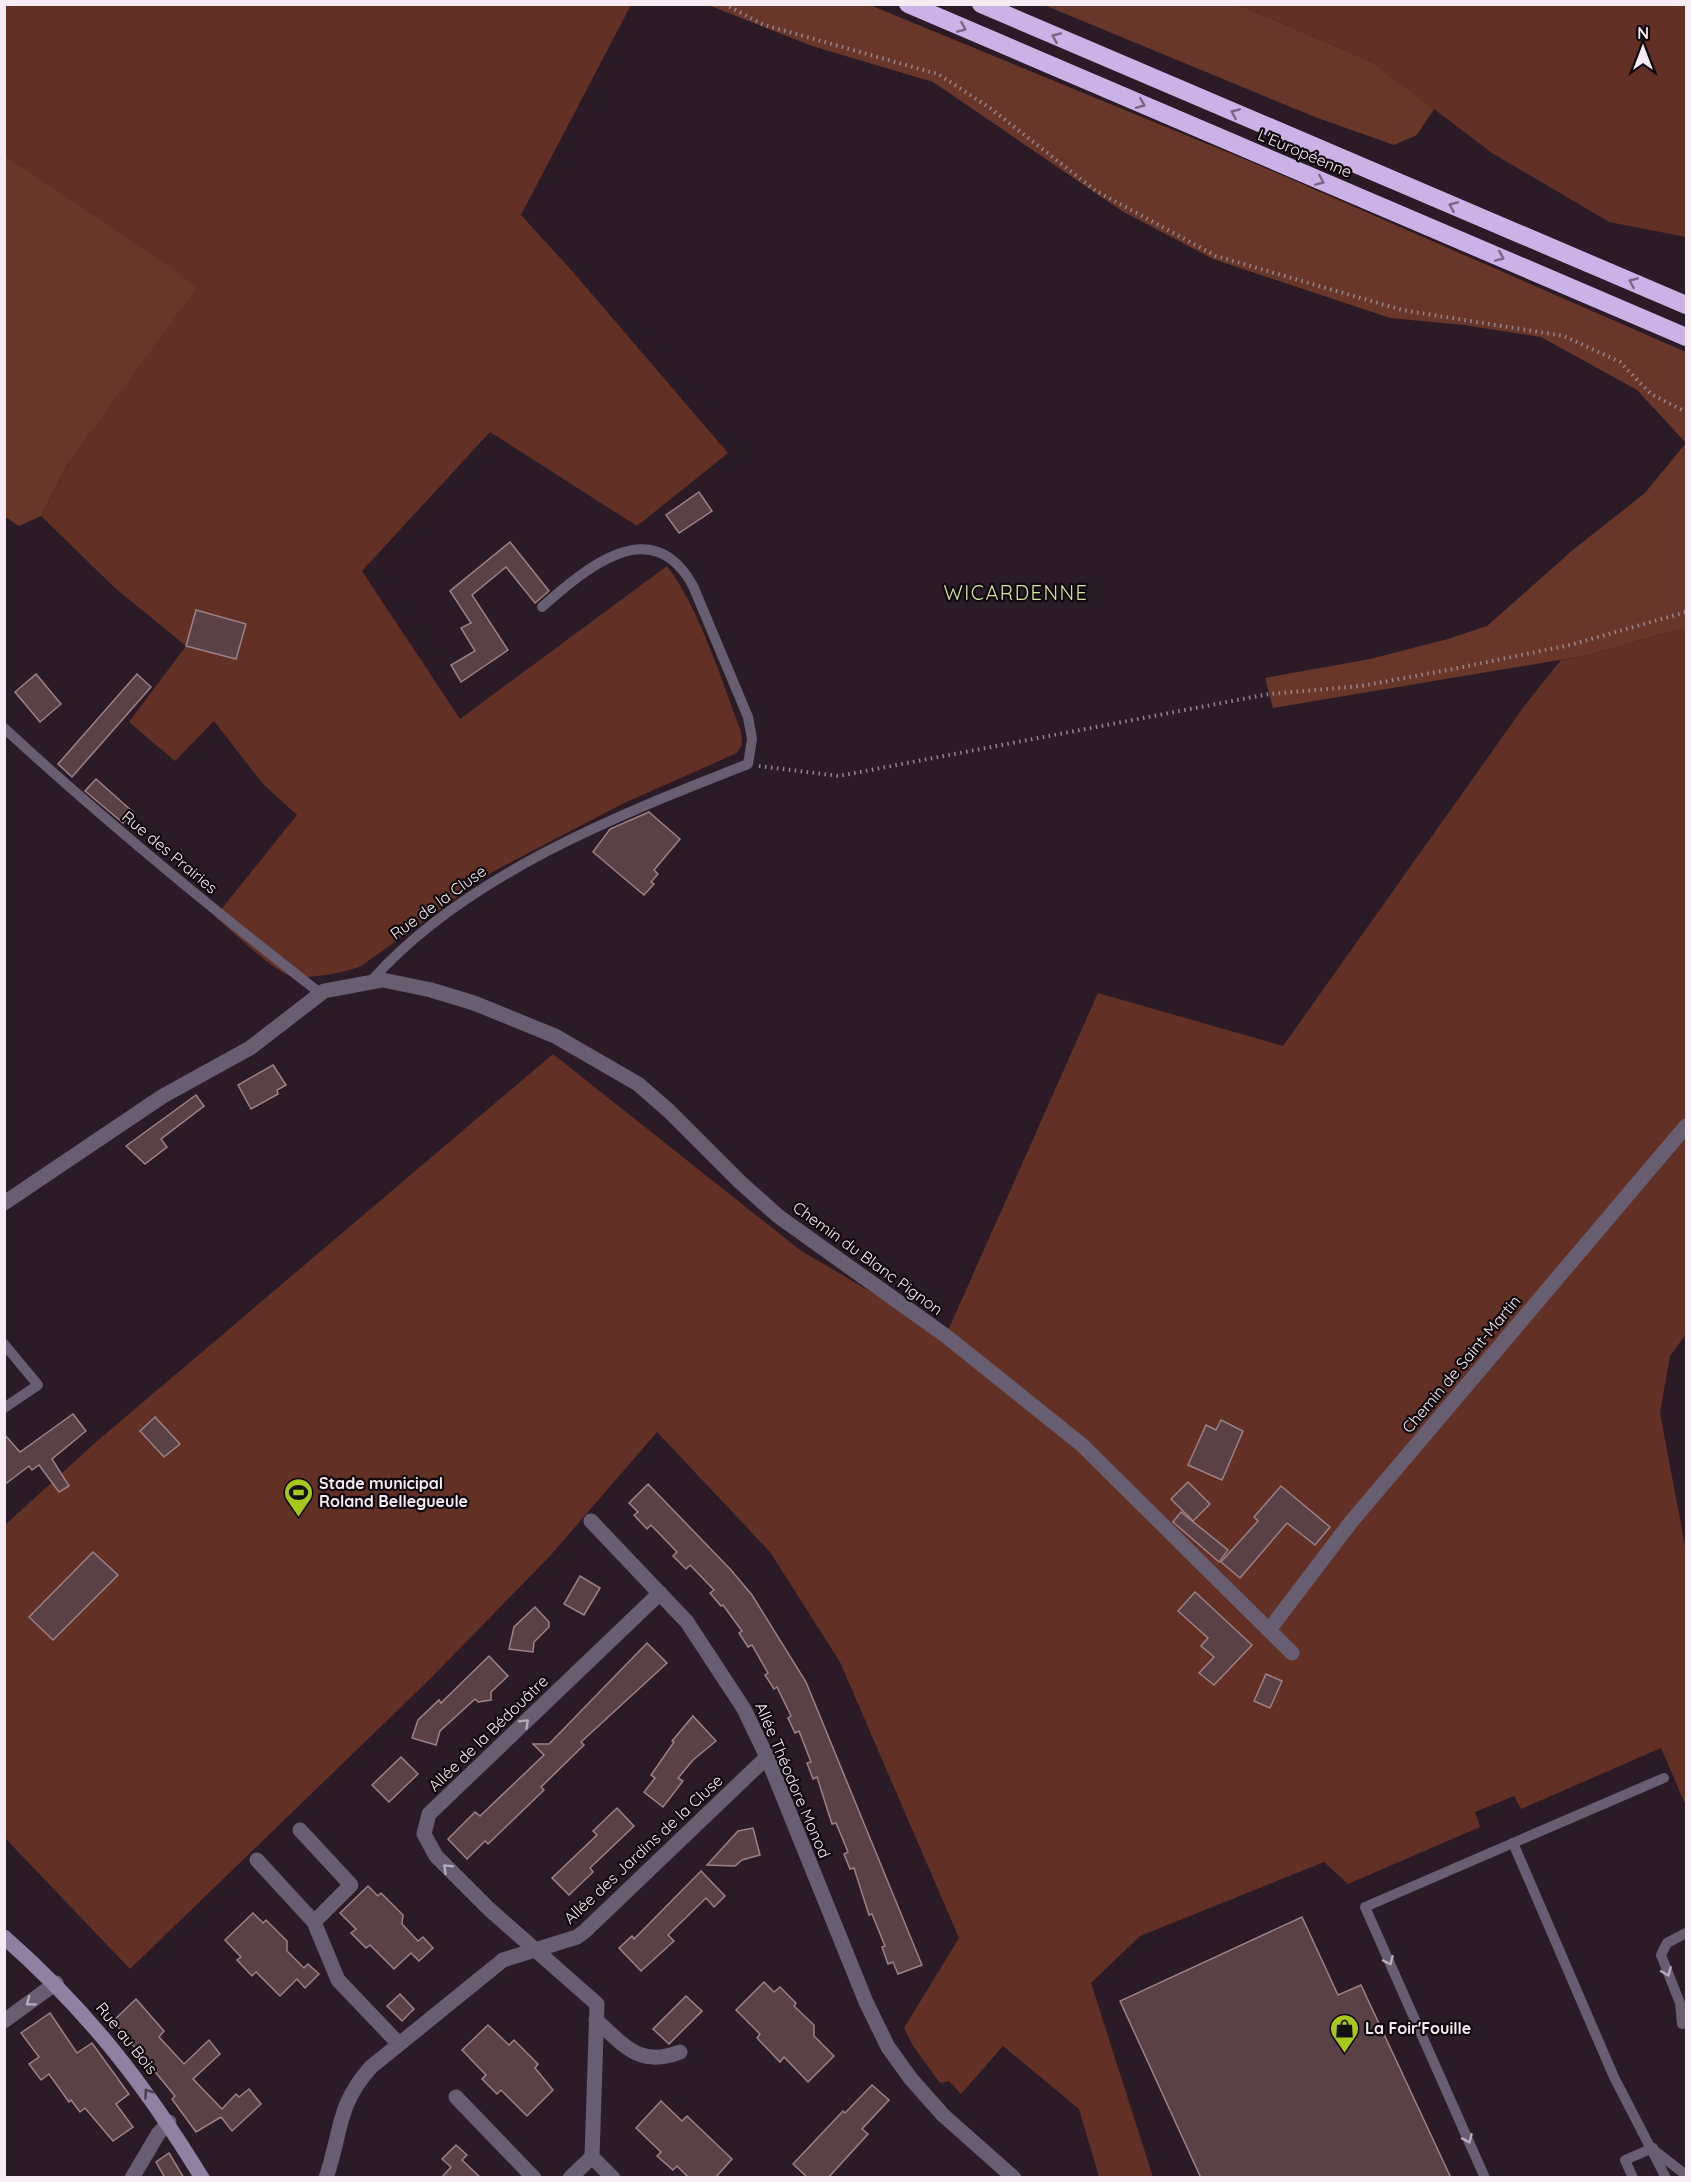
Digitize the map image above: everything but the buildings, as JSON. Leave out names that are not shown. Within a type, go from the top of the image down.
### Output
[{"type":"highway","name":"L'Européenne","points":[[908,4],[1686,337]]},
{"type":"highway","name":"L'Européenne","points":[[981,4],[1686,305]]},
{"type":"main road","name":"Rue au Bois","points":[[4,1937],[56,1983],[123,2059],[169,2122],[202,2178]]},
{"type":"street","points":[[4,1203],[163,1096],[250,1048],[320,993],[330,988],[372,980]]},
{"type":"street","name":"Chemin du Blanc Pignon","points":[[372,980],[431,990],[499,1012],[579,1048],[638,1084],[778,1216],[946,1336],[1082,1445],[1292,1653]]},
{"type":"street","name":"Chemin de Saint-Martin","points":[[1269,1630],[1351,1522],[1686,1126]]},
{"type":"street","name":"Allée Théodore Monod","points":[[591,1521],[687,1622],[744,1708],[767,1757],[881,2034],[911,2079],[950,2123],[1014,2178]]},
{"type":"street","name":"Allée de la Bédouâtre","points":[[536,1949],[489,1909],[430,1849],[424,1834],[426,1820],[660,1593]]},
{"type":"street","name":"Allée des Jardins de la Cluse","points":[[326,2178],[341,2114],[350,2095],[371,2067],[503,1960],[577,1937],[585,1931],[767,1757]]},
{"type":"street","points":[[300,1830],[351,1885],[314,1922]]},
{"type":"street","points":[[257,1860],[314,1922],[338,1980],[399,2044]]},
{"type":"street","points":[[536,1949],[597,2004],[592,2157],[570,2178]]},
{"type":"street","points":[[4,2021],[56,1983]]},
{"type":"street","points":[[596,2020],[638,2055],[654,2058],[680,2052]]},
{"type":"street","points":[[456,2097],[534,2178]]},
{"type":"street","points":[[132,2178],[158,2133],[169,2122]]},
{"type":"street","points":[[592,2157],[613,2178]]},
{"type":"lane","points":[[542,607],[576,578],[623,551],[640,548],[665,555],[679,565],[693,586],[748,717],[752,739],[748,764]]},
{"type":"lane","name":"Rue des Prairies","points":[[4,728],[71,789],[255,943],[320,993]]},
{"type":"lane","name":"Rue de la Cluse","points":[[372,980],[397,954],[471,896],[495,881],[598,827],[748,764]]},
{"type":"lane","points":[[4,1344],[38,1385],[4,1408]]},
{"type":"lane","points":[[1485,2178],[1365,1907],[1664,1778]]},
{"type":"lane","points":[[1513,1843],[1614,2077],[1653,2148],[1666,2178]]},
{"type":"lane","points":[[1682,2024],[1680,2003],[1661,1955],[1667,1943],[1686,1933]]},
{"type":"lane","points":[[1653,2148],[1686,2175]]},
{"type":"lane","points":[[1633,2178],[1625,2160],[1653,2148]]},
{"type":"path","points":[[724,4],[765,25],[938,74],[990,108],[1096,191],[1216,255],[1402,310],[1564,336],[1620,362],[1651,394],[1686,412]]},
{"type":"path","points":[[748,764],[839,776],[1269,694],[1361,686],[1448,670],[1570,645],[1686,612]]},
{"type":"shaded area","points":[[5,5],[631,5],[521,215],[573,272],[728,453],[637,526],[490,432],[362,571],[460,719],[667,566],[689,602],[718,668],[741,732],[742,745],[737,753],[622,804],[494,871],[354,969],[322,976],[291,976],[267,961],[215,917],[297,815],[263,784],[214,721],[175,761],[129,722],[186,646],[115,588],[41,516],[67,465],[196,287],[147,250],[5,155]]},
{"type":"shaded area","points":[[708,5],[870,5],[1256,164],[1686,352],[1686,443],[1637,390],[1541,337],[1464,325],[1390,318],[1213,259],[1122,211],[933,82],[812,46]]},
{"type":"shaded area","points":[[1044,5],[1239,5],[1372,62],[1434,109],[1417,135],[1394,145],[1315,117]]},
{"type":"shaded area","points":[[1239,5],[1686,5],[1686,237],[1609,222],[1492,153],[1372,62]]},
{"type":"shaded area","points":[[5,155],[147,250],[197,287],[67,465],[41,516],[19,526],[4,516]]},
{"type":"shaded area","points":[[1686,443],[1686,627],[1589,655],[1273,708],[1265,678],[1370,659],[1448,639],[1487,626],[1574,549],[1645,493]]},
{"type":"shaded area","points":[[1686,627],[1686,1334],[1670,1356],[1660,1413],[1686,1551],[1686,1806],[1661,1748],[1521,1809],[1514,1796],[1475,1812],[1480,1827],[1348,1884],[1324,1862],[1140,1936],[1091,1983],[1153,2177],[1099,2177],[1079,2109],[1003,2046],[961,2094],[949,2081],[940,2083],[913,2046],[904,2028],[959,1938],[840,1662],[770,1552],[657,1432],[550,1556],[430,1679],[130,1969],[5,1838],[5,1525],[96,1442],[553,1054],[800,1250],[893,1305],[943,1342],[1098,993],[1283,1046],[1525,705],[1561,660],[1589,655]]},
{"type":"place","name":"Stade municipal Roland Bellegueule","points":[[298,1518]]},
{"type":"place","name":"La Foir'Fouille","points":[[1344,2054]]},
{"type":"district","name":"WICARDENNE","points":[[1016,592]]}]
